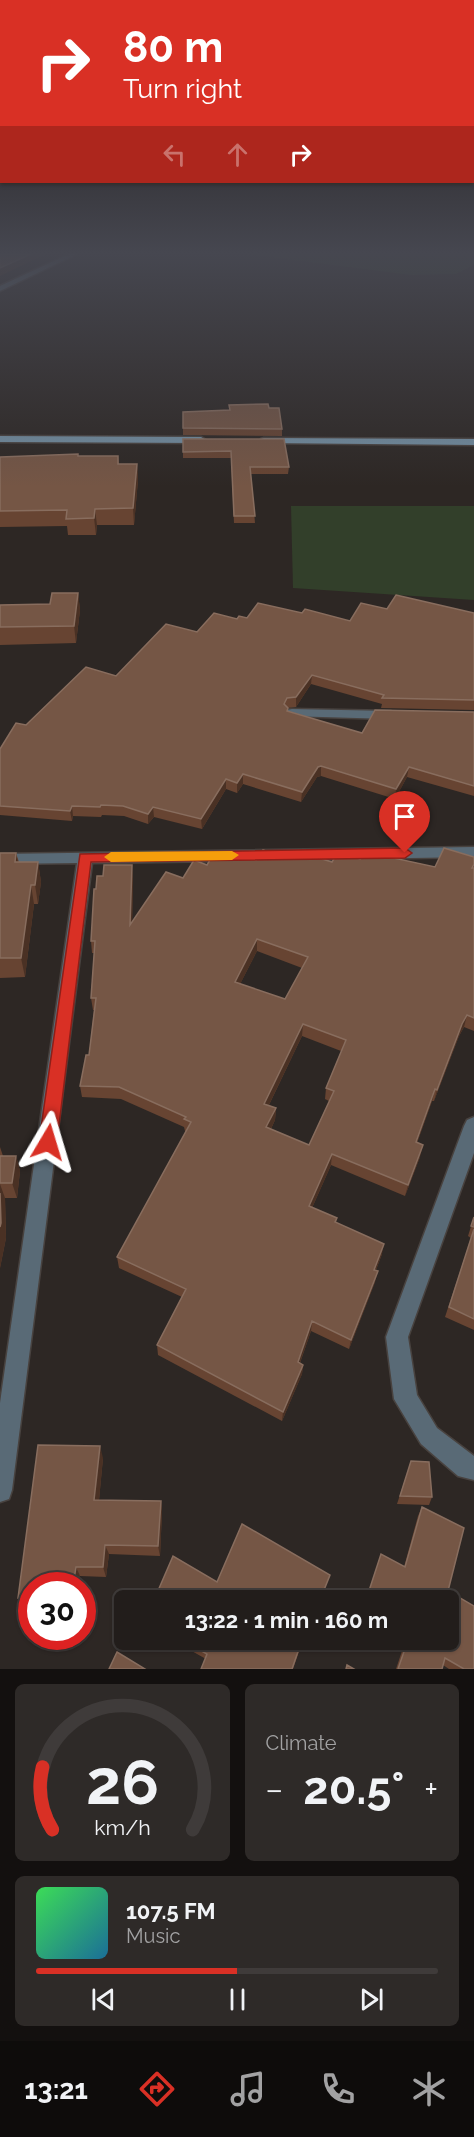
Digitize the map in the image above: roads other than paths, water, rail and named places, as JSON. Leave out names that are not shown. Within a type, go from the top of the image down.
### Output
[{"type":"main road","points":[[0,439],[213,440]]},
{"type":"main road","points":[[249,441],[474,442]]},
{"type":"street","points":[[292,714],[406,715]]},
{"type":"street","points":[[0,859],[474,852]]},
{"type":"street","points":[[0,1490],[85,858]]},
{"type":"street","points":[[474,1126],[397,1337],[406,1399],[429,1436],[467,1467],[474,1468]]}]
